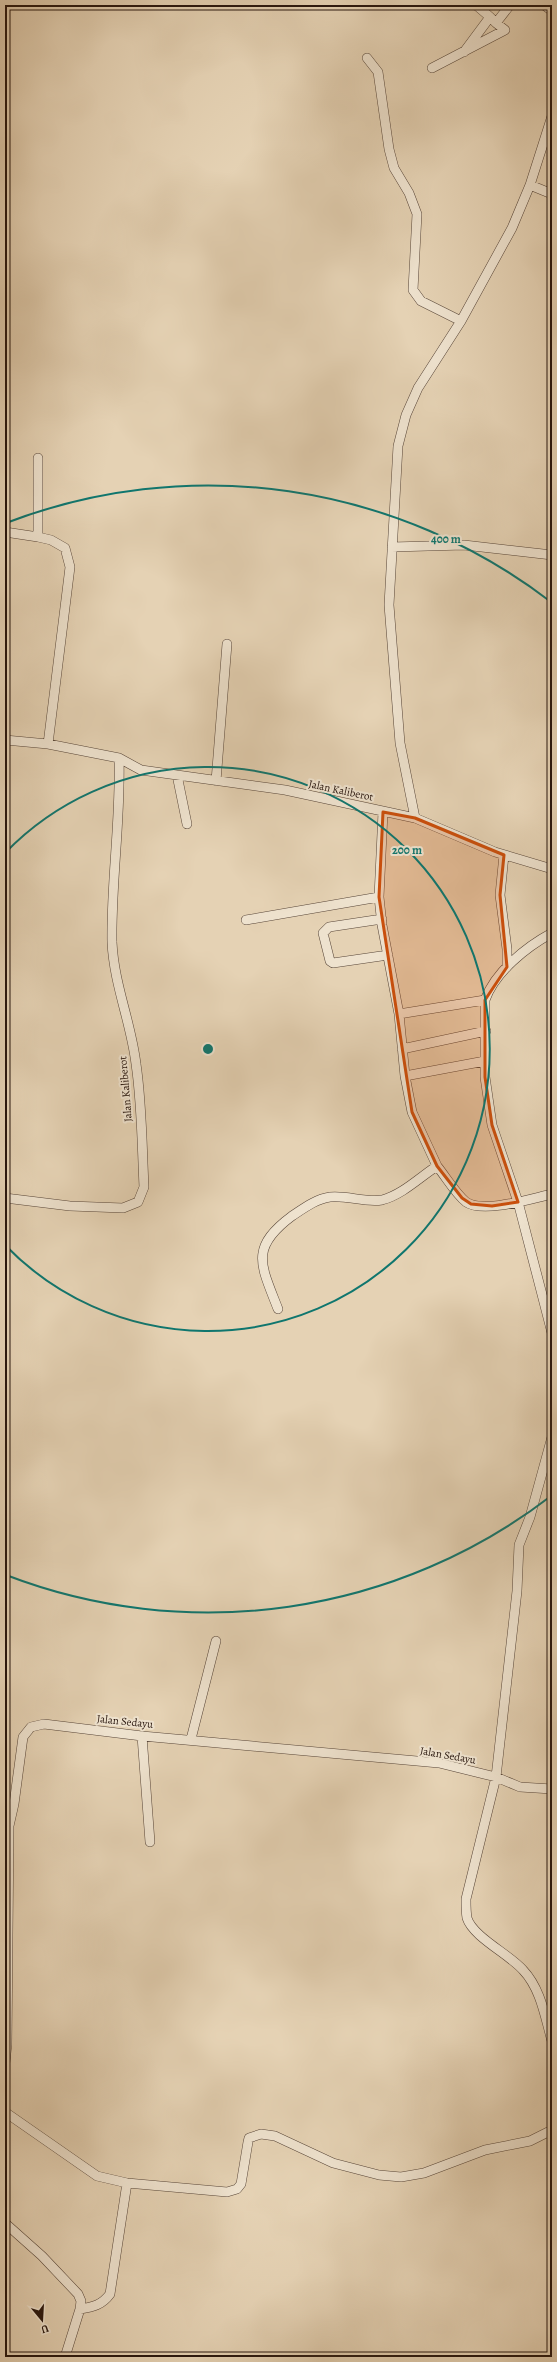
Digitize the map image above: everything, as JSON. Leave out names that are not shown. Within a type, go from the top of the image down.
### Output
[{"type":"street","points":[[432,68],[462,54],[505,30],[476,5]]},
{"type":"street","points":[[462,54],[493,20],[510,5]]},
{"type":"street","points":[[367,58],[378,72],[389,149],[394,168],[409,193],[417,214],[413,290],[421,302],[461,321]]},
{"type":"street","points":[[415,818],[400,743],[389,605],[398,446],[406,415],[418,388],[461,321],[500,252],[530,185],[552,116]]},
{"type":"street","points":[[530,185],[552,194]]},
{"type":"street","points":[[38,458],[38,536]]},
{"type":"street","points":[[5,532],[38,536],[52,540],[65,548],[70,567],[48,744]]},
{"type":"street","points":[[392,547],[464,545],[552,555]]},
{"type":"street","points":[[216,781],[227,644]]},
{"type":"street","name":"Jalan Kaliberot","points":[[5,740],[48,744],[119,758],[140,770],[285,790],[415,818],[504,855],[552,869]]},
{"type":"street","name":"Jalan Kaliberot","points":[[5,1198],[70,1206],[123,1208],[138,1202],[144,1188],[136,1063],[115,980],[112,942],[114,877],[120,787],[119,758]]},
{"type":"street","points":[[177,775],[187,824]]},
{"type":"street","points":[[383,812],[379,897],[399,1014],[405,1076],[413,1115],[437,1166],[462,1198],[471,1204],[492,1206],[552,1194]]},
{"type":"street","points":[[504,855],[500,895],[507,949],[507,967]]},
{"type":"street","points":[[246,920],[379,897]]},
{"type":"street","points":[[382,919],[329,927],[324,933],[330,961],[333,963],[388,955]]},
{"type":"street","points":[[552,933],[540,940],[507,967],[488,992],[485,1000],[485,1061],[492,1125],[518,1202],[552,1330]]},
{"type":"street","points":[[399,1014],[485,1000]]},
{"type":"street","points":[[402,1049],[486,1031]]},
{"type":"street","points":[[405,1076],[485,1061]]},
{"type":"street","points":[[278,1309],[263,1268],[263,1251],[271,1234],[306,1206],[323,1199],[333,1197],[382,1200],[397,1193],[437,1166]]},
{"type":"street","points":[[552,1437],[530,1517],[519,1545],[517,1591],[496,1777],[466,1899],[467,1918],[477,1933],[501,1950],[524,1970],[540,1998],[552,2041]]},
{"type":"street","points":[[191,1739],[216,1641]]},
{"type":"street","name":"Jalan Sedayu","points":[[5,2064],[7,2044],[7,1826],[14,1804],[23,1737],[31,1727],[44,1724],[142,1736],[191,1739],[439,1763],[496,1777],[520,1787],[552,1789]]},
{"type":"street","points":[[142,1736],[150,1842]]},
{"type":"street","points":[[5,2112],[97,2176],[127,2183],[227,2192],[237,2189],[241,2184],[249,2138],[260,2134],[276,2136],[332,2163],[379,2175],[401,2177],[424,2173],[485,2150],[530,2141],[552,2130]]},
{"type":"street","points":[[80,2308],[97,2306],[105,2301],[110,2294],[127,2183]]},
{"type":"street","points":[[5,2223],[69,2283],[78,2294],[80,2308],[65,2357]]},
{"type":"highlighted area","points":[[383,812],[415,818],[504,855],[500,895],[507,967],[485,1000],[485,1077],[492,1125],[518,1202],[492,1206],[471,1204],[462,1198],[437,1166],[412,1112],[379,897]]}]
